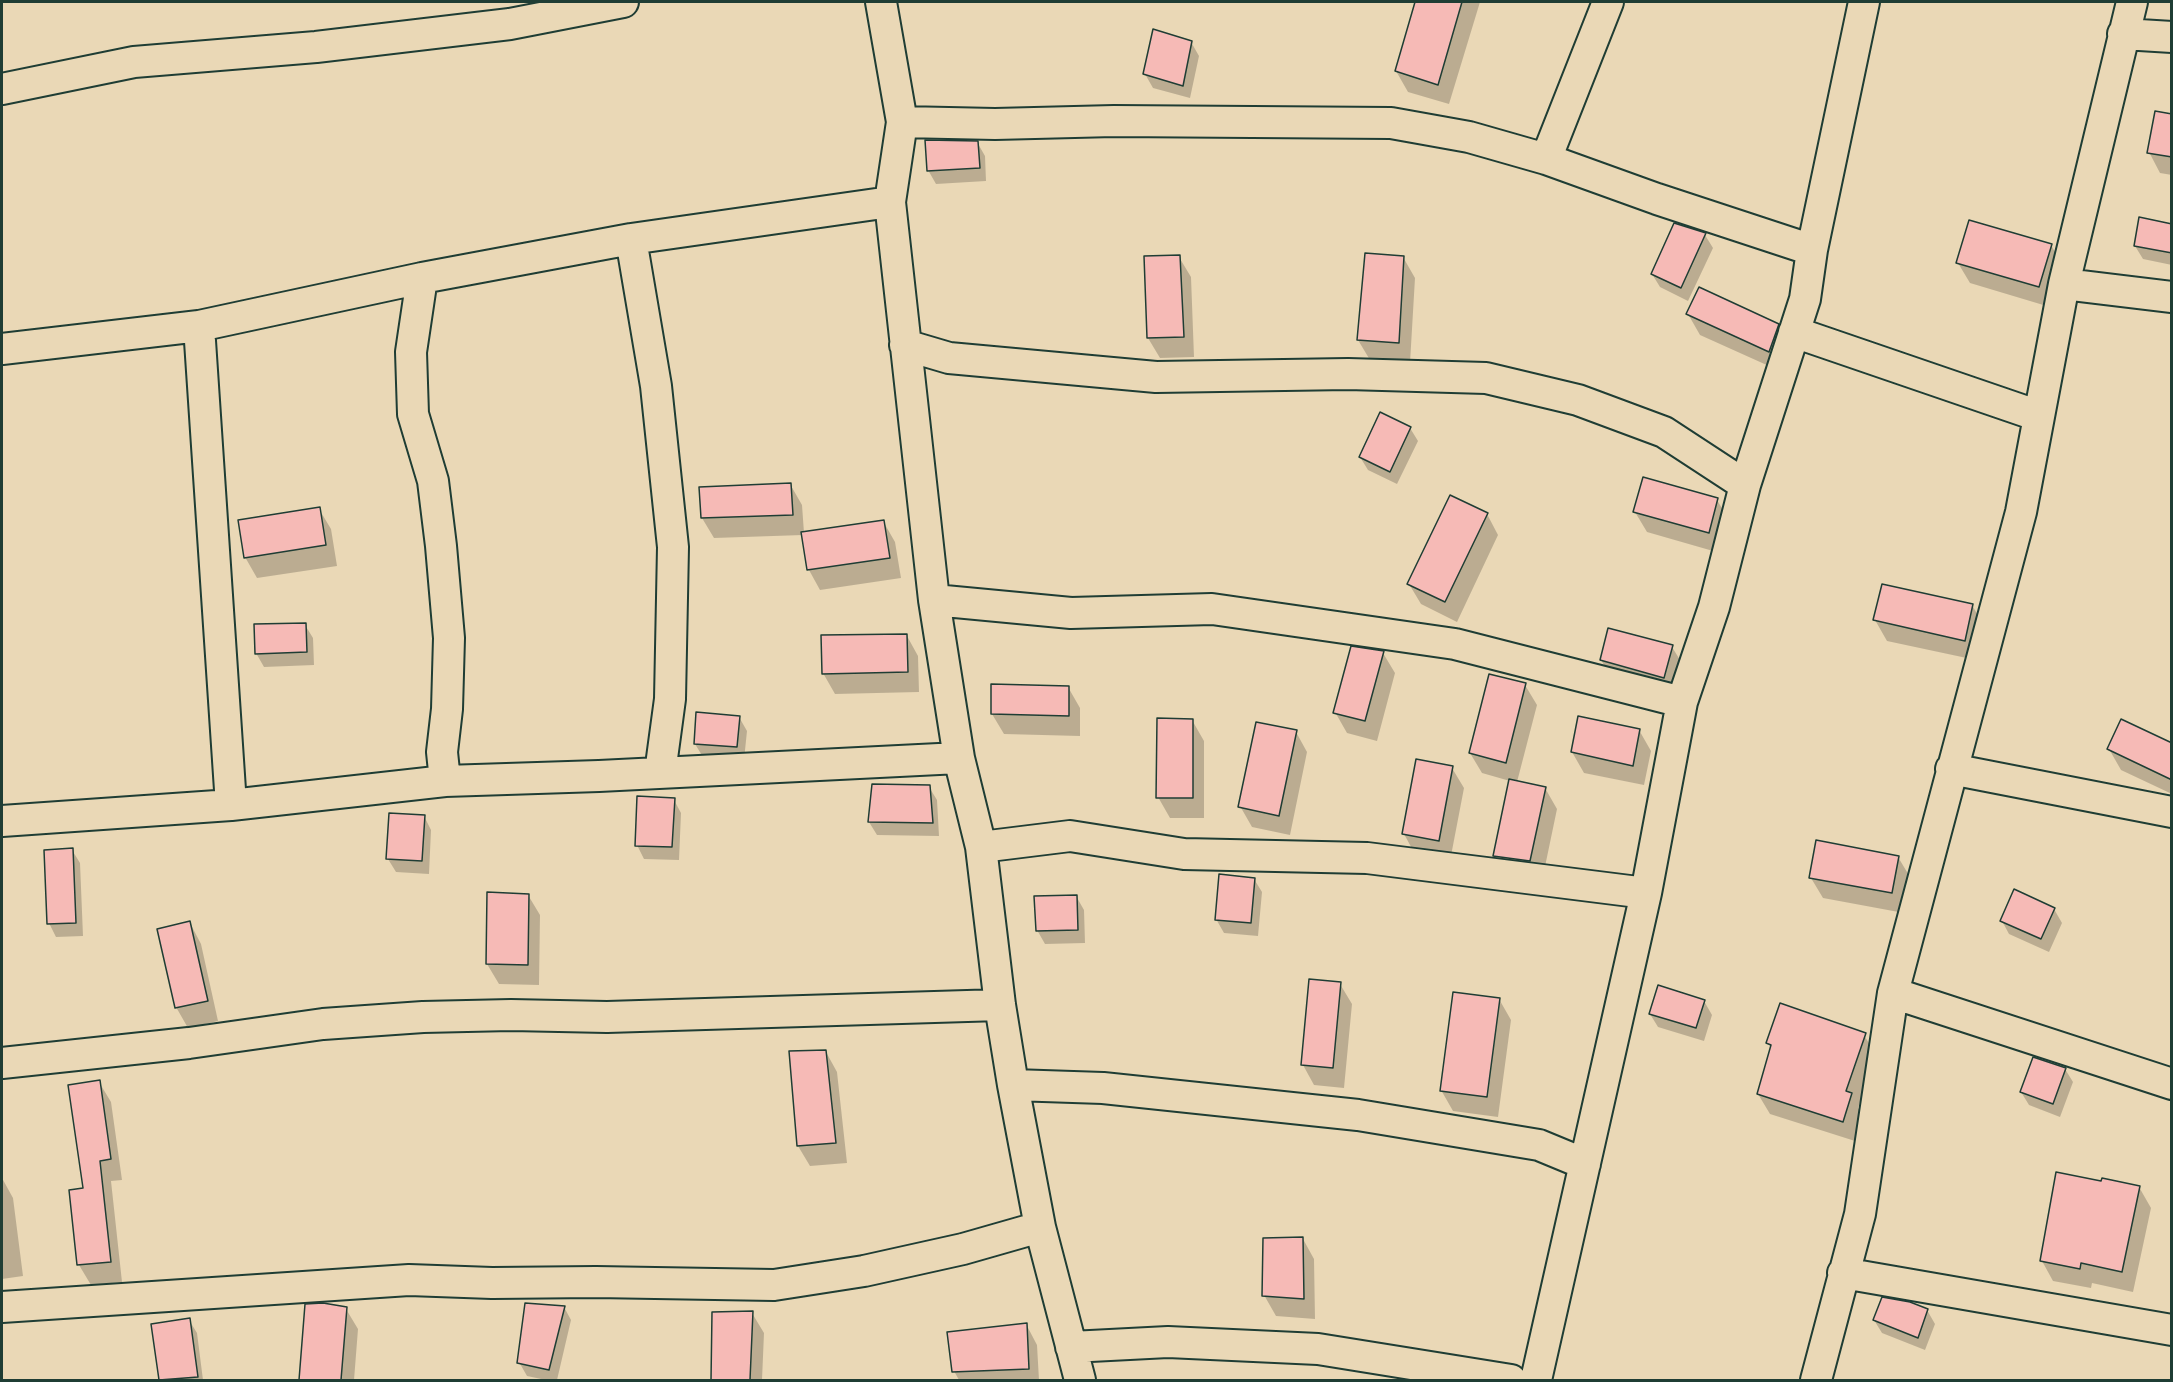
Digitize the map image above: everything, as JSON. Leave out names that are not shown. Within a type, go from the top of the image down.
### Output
[{"type":"street","points":[[2,89],[134,62],[316,47],[510,24],[623,2]]},
{"type":"street","points":[[881,2],[902,122],[890,202],[934,600],[959,758],[981,847],[1000,1005],[1013,1085],[1040,1227],[1080,1380]]},
{"type":"street","points":[[1546,159],[1608,2]]},
{"type":"street","points":[[1536,1380],[1646,893],[1682,702],[1714,607],[1745,485],[1805,299],[1812,249],[1864,2]]},
{"type":"street","points":[[1816,1380],[1860,1214],[1893,993],[2021,512],[2064,284],[2132,2]]},
{"type":"street","points":[[2123,34],[2172,37]]},
{"type":"street","points":[[902,122],[995,124],[1114,121],[1391,123],[1468,137],[1546,159],[1657,199],[1812,249]]},
{"type":"street","points":[[2,349],[199,326],[422,278],[631,239],[890,202]]},
{"type":"street","points":[[631,239],[656,386],[673,547],[670,699],[660,773]]},
{"type":"street","points":[[422,278],[411,352],[413,414],[433,481],[441,546],[448,638],[447,709],[442,752],[445,781]]},
{"type":"street","points":[[2064,284],[2172,297]]},
{"type":"street","points":[[199,326],[231,805]]},
{"type":"street","points":[[1794,332],[2039,416]]},
{"type":"street","points":[[905,345],[949,358],[1156,377],[1348,375],[1486,378],[1578,400],[1664,432],[1745,485]]},
{"type":"street","points":[[934,600],[1071,613],[1212,609],[1455,644],[1682,702]]},
{"type":"street","points":[[2,821],[231,805],[445,781],[959,758]]},
{"type":"street","points":[[1951,769],[2172,812]]},
{"type":"street","points":[[981,847],[1070,836],[1184,854],[1367,858],[1646,893]]},
{"type":"street","points":[[1893,993],[2172,1084]]},
{"type":"street","points":[[2,1063],[189,1042],[323,1023],[423,1017],[511,1015],[607,1017],[1000,1005]]},
{"type":"street","points":[[1013,1085],[1102,1088],[1358,1115],[1539,1145],[1585,1164]]},
{"type":"street","points":[[2,1308],[408,1280],[492,1283],[774,1285],[886,1266],[963,1249],[1040,1227]]},
{"type":"street","points":[[1844,1273],[2172,1330]]},
{"type":"street","points":[[1071,1347],[1168,1342],[1318,1349],[1511,1380]]},
{"type":"building","points":[[1415,2],[1462,2],[1438,85],[1395,71]]},
{"type":"building","points":[[1153,29],[1192,41],[1183,86],[1143,74]]},
{"type":"building","points":[[2155,111],[2172,114],[2172,157],[2147,153]]},
{"type":"building","points":[[925,140],[978,141],[980,168],[927,171]]},
{"type":"building","points":[[2139,217],[2172,224],[2172,253],[2134,246]]},
{"type":"building","points":[[1969,220],[2052,244],[2039,287],[1956,263]]},
{"type":"building","points":[[1674,223],[1706,233],[1681,288],[1651,274]]},
{"type":"building","points":[[1365,253],[1404,256],[1399,343],[1357,340]]},
{"type":"building","points":[[1180,255],[1184,337],[1147,338],[1144,256]]},
{"type":"building","points":[[1699,287],[1779,324],[1769,352],[1686,314]]},
{"type":"building","points":[[1380,412],[1411,427],[1390,472],[1359,457]]},
{"type":"building","points":[[1643,477],[1718,498],[1709,533],[1633,512]]},
{"type":"building","points":[[791,483],[793,515],[701,518],[699,487]]},
{"type":"building","points":[[1450,495],[1488,513],[1445,602],[1407,584]]},
{"type":"building","points":[[320,507],[326,545],[244,558],[238,520]]},
{"type":"building","points":[[884,520],[890,558],[807,570],[801,532]]},
{"type":"building","points":[[1882,584],[1973,604],[1965,641],[1873,620]]},
{"type":"building","points":[[306,623],[307,652],[255,654],[254,624]]},
{"type":"building","points":[[1608,628],[1673,645],[1664,678],[1600,660]]},
{"type":"building","points":[[907,634],[908,672],[822,674],[821,635]]},
{"type":"building","points":[[1351,646],[1384,651],[1365,721],[1333,713]]},
{"type":"building","points":[[1489,674],[1526,683],[1506,763],[1469,753]]},
{"type":"building","points":[[991,684],[1069,686],[1069,716],[991,714]]},
{"type":"building","points":[[696,712],[740,716],[737,747],[694,744]]},
{"type":"building","points":[[1578,716],[1640,729],[1633,766],[1571,752]]},
{"type":"building","points":[[1157,718],[1193,719],[1193,798],[1156,798]]},
{"type":"building","points":[[2121,719],[2172,743],[2172,780],[2107,749]]},
{"type":"building","points":[[1256,722],[1297,730],[1279,816],[1238,807]]},
{"type":"building","points":[[1416,759],[1453,766],[1439,841],[1402,834]]},
{"type":"building","points":[[1509,779],[1546,787],[1530,861],[1493,856]]},
{"type":"building","points":[[872,784],[930,785],[933,823],[868,822]]},
{"type":"building","points":[[637,796],[675,798],[672,847],[635,846]]},
{"type":"building","points":[[389,813],[425,815],[422,861],[386,859]]},
{"type":"building","points":[[1816,840],[1899,856],[1892,893],[1809,878]]},
{"type":"building","points":[[73,848],[76,923],[47,924],[44,850]]},
{"type":"building","points":[[1219,874],[1255,878],[1251,923],[1215,920]]},
{"type":"building","points":[[2014,889],[2055,908],[2041,939],[2000,921]]},
{"type":"building","points":[[487,892],[529,894],[528,965],[486,964]]},
{"type":"building","points":[[1077,895],[1078,930],[1036,931],[1034,896]]},
{"type":"building","points":[[190,921],[208,1001],[175,1008],[157,929]]},
{"type":"building","points":[[1309,979],[1341,982],[1333,1068],[1301,1065]]},
{"type":"building","points":[[1658,985],[1705,1000],[1696,1028],[1649,1014]]},
{"type":"building","points":[[1453,992],[1500,998],[1487,1097],[1440,1091]]},
{"type":"building","points":[[1780,1003],[1866,1033],[1846,1091],[1852,1093],[1843,1122],[1757,1094],[1771,1045],[1766,1043]]},
{"type":"building","points":[[826,1050],[836,1143],[797,1146],[789,1051]]},
{"type":"building","points":[[2033,1057],[2066,1068],[2053,1104],[2020,1092]]},
{"type":"building","points":[[100,1080],[111,1159],[100,1161],[111,1262],[77,1265],[69,1190],[83,1188],[68,1085]]},
{"type":"building","points":[[2056,1172],[2140,1186],[2122,1272],[2081,1263],[2080,1269],[2040,1261]]},
{"type":"building","points":[[1303,1237],[1304,1299],[1262,1296],[1263,1238]]},
{"type":"building","points":[[1882,1297],[1910,1302],[1928,1309],[1918,1338],[1873,1320]]},
{"type":"building","points":[[323,1303],[347,1307],[341,1380],[299,1380],[305,1304]]},
{"type":"building","points":[[525,1303],[565,1306],[549,1370],[517,1363]]},
{"type":"building","points":[[753,1311],[750,1380],[711,1380],[712,1312]]},
{"type":"building","points":[[190,1318],[198,1377],[159,1380],[151,1324]]},
{"type":"building","points":[[1027,1323],[1029,1369],[952,1372],[947,1332]]}]
